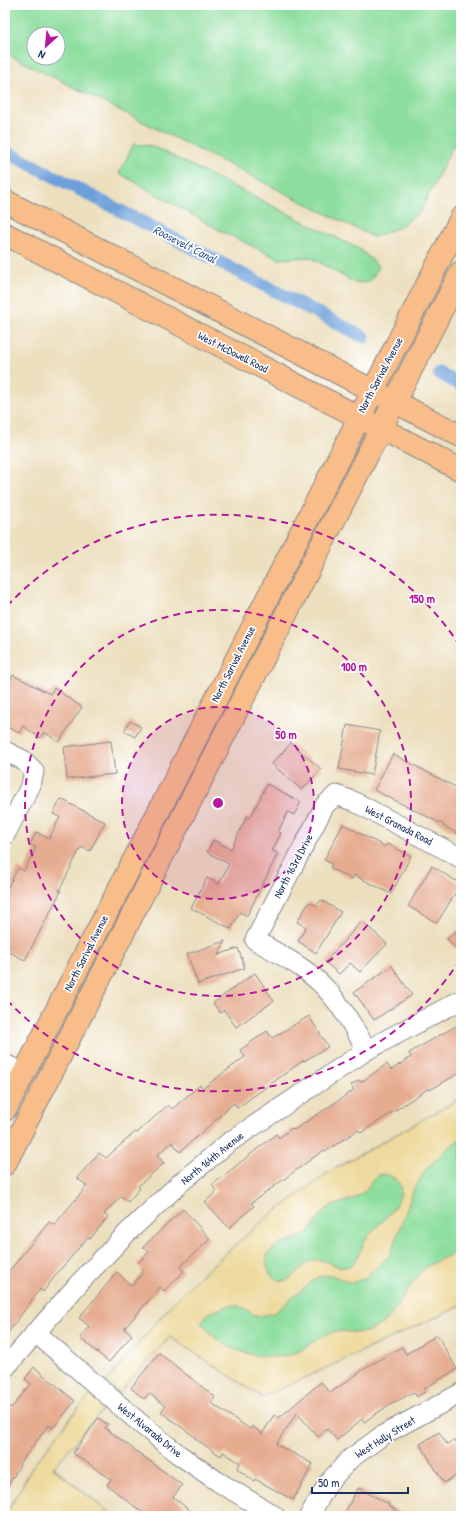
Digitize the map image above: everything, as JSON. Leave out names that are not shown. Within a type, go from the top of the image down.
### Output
[{"type":"main road","points":[[5,201],[461,436]]},
{"type":"main road","name":"North Sarival Avenue","points":[[5,1110],[14,1069],[160,809],[358,417],[461,218]]},
{"type":"main road","name":"West McDowell Road","points":[[5,234],[461,470]]},
{"type":"main road","points":[[5,1164],[380,429],[427,338],[459,282]]},
{"type":"street","points":[[5,751],[23,760],[34,771],[31,785],[5,835]]},
{"type":"street","name":"West Granada Road","points":[[336,795],[353,801],[461,858]]},
{"type":"street","name":"North 163rd Drive","points":[[336,795],[325,805],[255,940],[298,965],[315,978],[337,1002],[367,1050]]},
{"type":"street","name":"North 164th Avenue","points":[[5,1368],[34,1332],[81,1280],[127,1233],[178,1184],[228,1143],[367,1050],[461,1000]]},
{"type":"street","name":"West Alvarado Drive","points":[[34,1332],[178,1454],[217,1481],[275,1516]]},
{"type":"street","name":"West Holly Street","points":[[309,1516],[329,1482],[350,1459],[383,1435],[461,1393]]},
{"type":"green space","points":[[5,5],[461,5],[461,130],[420,212],[398,228],[373,237],[31,66],[66,66],[66,26],[26,26],[26,64],[5,53]]},
{"type":"green space","points":[[134,144],[152,146],[361,250],[379,267],[369,282],[355,283],[310,257],[279,259],[221,231],[119,173]]},
{"type":"green space","points":[[461,1098],[461,1306],[262,1397],[170,1337],[105,1407],[53,1467],[113,1516],[5,1516],[33,1466],[80,1406],[106,1382],[171,1305],[199,1277],[266,1218],[331,1171]]},
{"type":"sand","points":[[461,1098],[461,1139],[454,1143],[425,1171],[414,1189],[390,1255],[365,1278],[352,1283],[331,1275],[318,1277],[274,1313],[260,1316],[253,1314],[239,1306],[230,1305],[208,1313],[201,1323],[211,1334],[225,1345],[234,1349],[254,1355],[275,1357],[298,1352],[330,1333],[343,1331],[360,1333],[366,1332],[380,1325],[387,1319],[415,1278],[425,1268],[461,1251],[461,1306],[262,1397],[170,1337],[119,1393],[106,1382],[171,1305],[199,1277],[266,1218],[331,1171]],"holes":[[[382,1174],[389,1176],[398,1182],[401,1189],[400,1197],[396,1205],[366,1239],[356,1260],[350,1266],[342,1267],[323,1261],[314,1260],[309,1262],[287,1280],[282,1281],[272,1276],[266,1262],[268,1255],[273,1249],[283,1243],[304,1235],[311,1229],[322,1213],[328,1208],[357,1197],[367,1189],[374,1178]]]},
{"type":"sand","points":[[91,1395],[105,1407],[53,1468],[113,1516],[5,1516],[33,1466],[80,1406]]},
{"type":"building","points":[[13,675],[50,694],[54,688],[82,707],[59,742],[44,732],[40,738],[23,726],[19,733],[5,726],[5,689]]},
{"type":"building","points":[[130,721],[141,727],[135,737],[124,731]]},
{"type":"building","points":[[347,725],[380,731],[372,775],[339,769]]},
{"type":"building","points":[[111,741],[115,774],[67,779],[64,747]]},
{"type":"building","points":[[291,743],[321,769],[302,790],[272,764]]},
{"type":"building","points":[[393,754],[461,790],[461,835],[374,790]]},
{"type":"building","points":[[267,784],[301,802],[294,815],[288,812],[278,832],[281,833],[272,851],[278,853],[247,916],[240,912],[231,929],[191,908],[207,878],[219,884],[229,864],[207,852],[213,840],[231,849],[247,816],[250,818]]},
{"type":"building","points":[[61,799],[105,822],[90,851],[81,847],[59,891],[61,891],[25,960],[5,950],[5,893],[18,868],[24,871],[36,847],[30,845],[36,832],[49,839],[60,817],[53,814]]},
{"type":"building","points":[[343,824],[385,847],[387,844],[411,856],[391,894],[354,875],[352,879],[330,868],[332,864],[324,860]]},
{"type":"building","points":[[432,866],[461,884],[437,923],[408,906]]},
{"type":"building","points":[[321,900],[341,912],[316,953],[298,941],[306,927],[297,922],[309,902],[317,906]]},
{"type":"building","points":[[362,921],[387,944],[360,972],[350,963],[339,974],[325,962]]},
{"type":"building","points":[[461,927],[461,954],[447,939]]},
{"type":"building","points":[[225,941],[218,955],[238,948],[245,968],[198,984],[187,954]]},
{"type":"building","points":[[392,966],[412,995],[374,1020],[354,992]]},
{"type":"building","points":[[255,973],[274,1001],[236,1027],[224,1010],[220,1013],[213,1003]]},
{"type":"building","points":[[309,1016],[328,1047],[304,1060],[237,1108],[234,1103],[180,1152],[172,1142],[157,1155],[164,1163],[138,1186],[140,1188],[128,1202],[121,1196],[104,1214],[108,1217],[90,1239],[88,1237],[61,1268],[43,1292],[40,1289],[5,1337],[5,1276],[49,1222],[54,1225],[87,1186],[77,1178],[99,1153],[106,1158],[168,1105],[172,1109],[200,1085],[203,1088],[245,1057],[240,1050],[267,1031],[272,1038]]},
{"type":"building","points":[[461,1023],[461,1072],[430,1090],[429,1088],[361,1133],[358,1130],[326,1151],[324,1150],[251,1203],[254,1206],[229,1228],[205,1202],[217,1191],[212,1185],[276,1134],[279,1138],[292,1128],[294,1130],[354,1090],[351,1085],[359,1080],[361,1082],[387,1064],[391,1070],[411,1057],[409,1053]]},
{"type":"building","points":[[183,1209],[210,1239],[180,1267],[184,1271],[164,1291],[160,1287],[124,1329],[132,1335],[109,1362],[80,1338],[89,1326],[79,1318],[117,1272],[132,1286],[144,1271],[137,1264],[149,1252],[143,1247]]},
{"type":"building","points":[[437,1335],[457,1369],[424,1389],[426,1391],[417,1397],[414,1392],[395,1401],[364,1422],[362,1419],[337,1440],[327,1429],[318,1437],[297,1413],[276,1444],[313,1464],[293,1500],[255,1479],[254,1481],[237,1469],[240,1463],[223,1452],[221,1456],[194,1438],[195,1437],[161,1412],[165,1406],[149,1393],[144,1399],[131,1388],[159,1353],[215,1397],[211,1403],[250,1429],[252,1426],[262,1434],[274,1415],[279,1418],[321,1382],[330,1393],[370,1365],[402,1347],[406,1354]]},
{"type":"building","points":[[34,1367],[75,1401],[53,1428],[49,1425],[19,1464],[20,1465],[5,1491],[5,1403],[11,1408],[31,1384],[25,1379]]},
{"type":"building","points":[[98,1418],[107,1424],[105,1428],[182,1485],[173,1497],[197,1516],[147,1516],[107,1485],[111,1479],[73,1453]]},
{"type":"building","points":[[439,1432],[447,1444],[455,1440],[461,1450],[461,1472],[444,1483],[420,1444]]},
{"type":"building","points":[[358,1488],[389,1504],[388,1505],[405,1516],[343,1516]]},
{"type":"waterway","name":"Roosevelt Canal","points":[[5,151],[364,337]]},
{"type":"waterway","name":"Roosevelt Canal","points":[[439,373],[461,385]]}]
